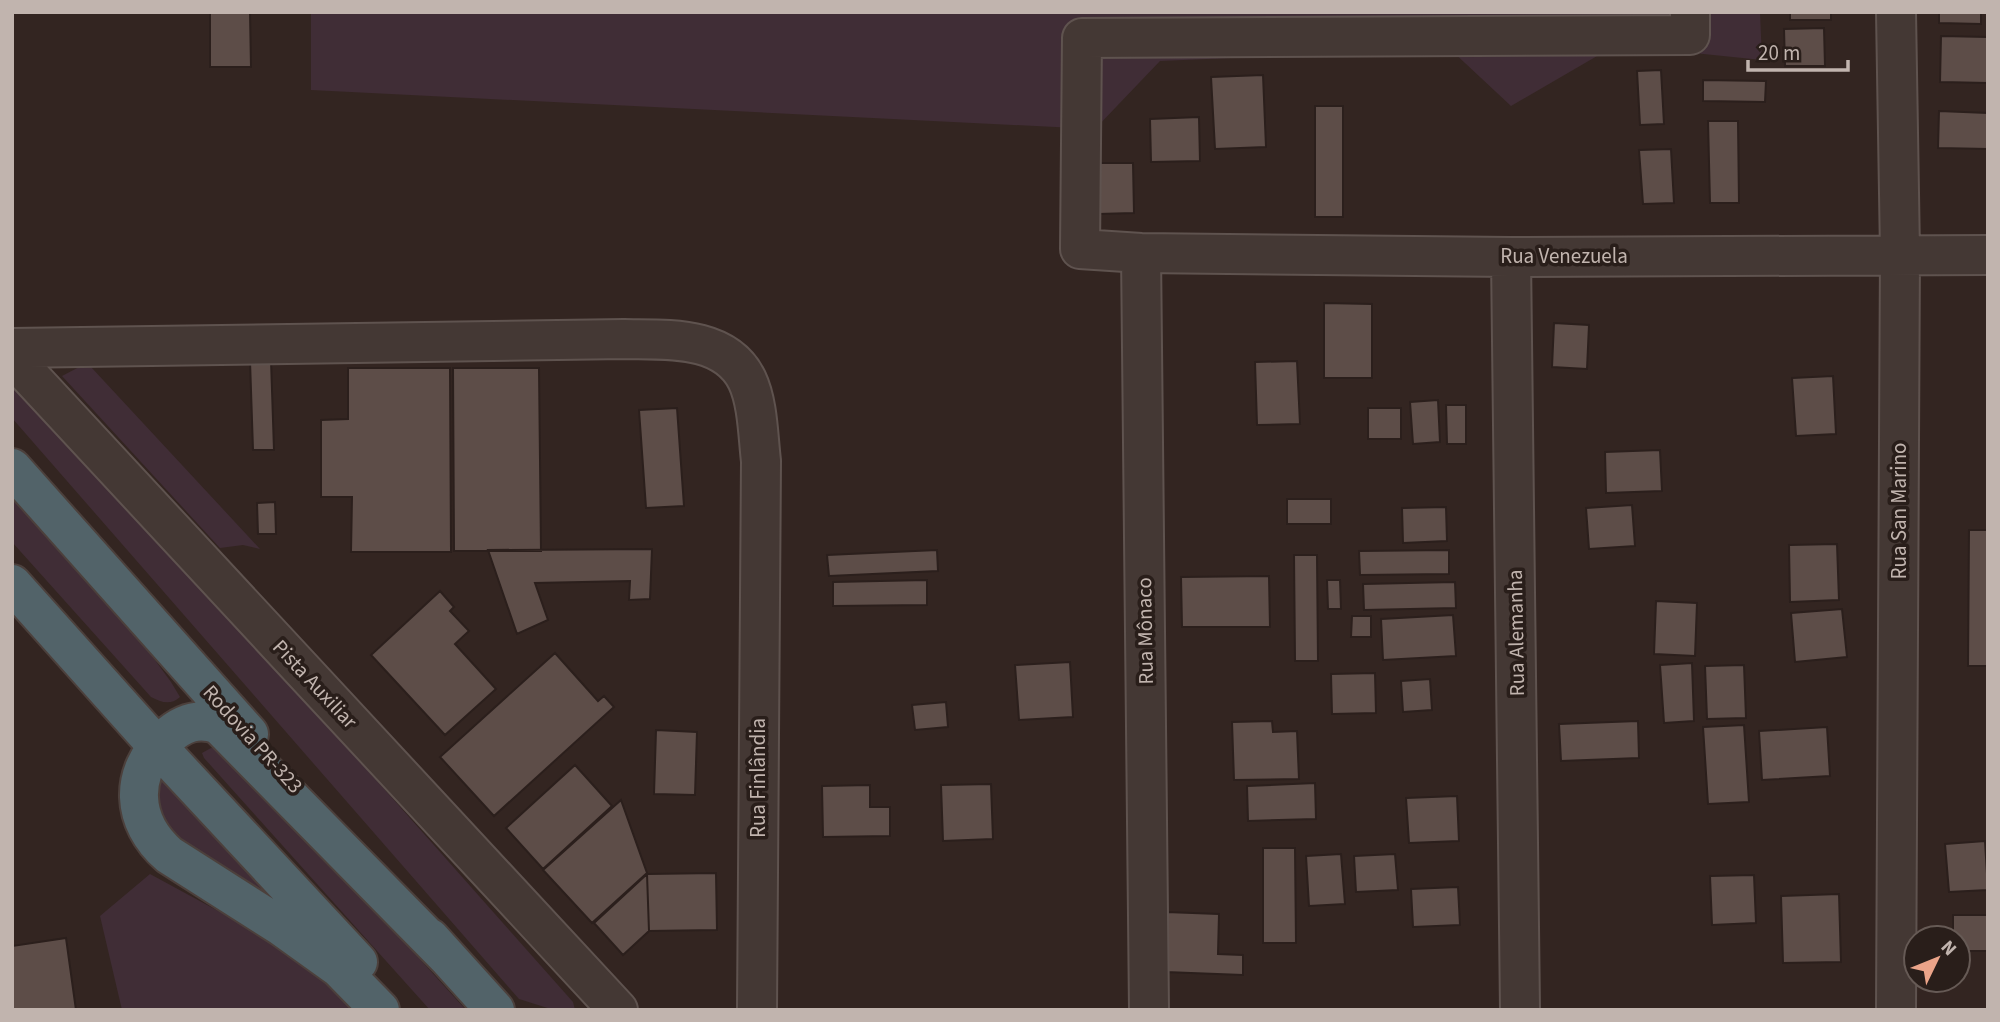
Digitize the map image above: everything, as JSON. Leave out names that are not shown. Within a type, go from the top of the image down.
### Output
[{"type":"highway","name":"Rodovia PR-323","points":[[12,468],[495,1010]]},
{"type":"highway","points":[[12,584],[157,746],[401,1010]]},
{"type":"highway","points":[[380,1010],[339,968],[282,927],[169,855],[153,841],[144,821],[139,776],[145,760],[184,723],[205,720],[219,725],[448,958]]},
{"type":"street","name":"Rua Venezuela","points":[[1690,12],[1690,34],[1082,38],[1080,249],[1141,253],[1511,257],[1900,253],[1988,255]]},
{"type":"street","name":"Rua San Marino","points":[[1896,12],[1900,253],[1896,1010]]},
{"type":"street","name":"Rua Mônaco","points":[[1141,253],[1149,1010]]},
{"type":"street","name":"Rua Alemanha","points":[[1511,257],[1520,1010]]},
{"type":"street","name":"Rua Finlândia","points":[[12,348],[624,339],[701,344],[726,356],[747,380],[761,461],[757,1010]]},
{"type":"street","name":"Pista Auxiliar","points":[[12,357],[618,1010]]},
{"type":"shaded area","points":[[311,12],[1760,12],[1762,60],[1616,45],[1511,106],[1450,49],[1160,61],[1095,129],[311,90]]},
{"type":"shaded area","points":[[83,365],[91,367],[260,549],[243,545],[220,548],[62,376]]},
{"type":"shaded area","points":[[12,369],[573,1002],[575,1010],[554,1010],[519,999],[12,418]]},
{"type":"shaded area","points":[[12,490],[109,597],[180,697],[162,702],[151,697],[12,542]]},
{"type":"shaded area","points":[[211,748],[222,749],[239,760],[466,1010],[430,1010],[204,758],[202,753]]},
{"type":"shaded area","points":[[159,773],[326,941],[171,831],[155,812]]},
{"type":"shaded area","points":[[150,874],[288,949],[361,1010],[122,1010],[100,916]]},
{"type":"building","points":[[210,12],[250,12],[251,67],[210,67]]},
{"type":"building","points":[[1790,12],[1831,12],[1831,20],[1790,20]]},
{"type":"building","points":[[1939,12],[1981,12],[1981,24],[1939,23]]},
{"type":"building","points":[[1824,28],[1825,66],[1785,66],[1784,29]]},
{"type":"building","points":[[1941,36],[1988,37],[1988,83],[1940,82]]},
{"type":"building","points":[[1661,70],[1664,124],[1640,125],[1637,71]]},
{"type":"building","points":[[1263,75],[1266,147],[1215,149],[1211,77]]},
{"type":"building","points":[[1703,80],[1766,81],[1765,102],[1703,101]]},
{"type":"building","points":[[1315,106],[1343,106],[1343,217],[1315,217]]},
{"type":"building","points":[[1939,111],[1988,113],[1988,149],[1938,148]]},
{"type":"building","points":[[1199,117],[1200,161],[1151,162],[1150,119]]},
{"type":"building","points":[[1708,121],[1738,121],[1739,203],[1710,203]]},
{"type":"building","points":[[1671,149],[1674,203],[1643,204],[1639,150]]},
{"type":"building","points":[[1097,163],[1133,163],[1134,213],[1098,214]]},
{"type":"building","points":[[1324,303],[1372,304],[1372,378],[1324,378]]},
{"type":"building","points":[[1554,323],[1589,325],[1587,369],[1552,367]]},
{"type":"building","points":[[271,360],[274,450],[253,450],[250,361]]},
{"type":"building","points":[[1297,361],[1300,424],[1257,425],[1255,362]]},
{"type":"building","points":[[348,368],[450,368],[451,552],[351,552],[352,497],[321,497],[321,420],[348,419]]},
{"type":"building","points":[[453,368],[539,368],[541,551],[454,551]]},
{"type":"building","points":[[1833,376],[1836,434],[1796,436],[1792,378]]},
{"type":"building","points":[[1438,400],[1440,442],[1413,444],[1410,402]]},
{"type":"building","points":[[1446,405],[1466,405],[1466,444],[1447,444]]},
{"type":"building","points":[[677,408],[684,506],[646,508],[639,410]]},
{"type":"building","points":[[1368,408],[1401,408],[1401,439],[1368,439]]},
{"type":"building","points":[[1660,450],[1662,491],[1606,493],[1605,452]]},
{"type":"building","points":[[1287,499],[1331,499],[1331,524],[1287,524]]},
{"type":"building","points":[[275,502],[276,534],[258,534],[257,503]]},
{"type":"building","points":[[1632,505],[1635,546],[1589,549],[1586,508]]},
{"type":"building","points":[[1446,507],[1447,541],[1403,543],[1402,508]]},
{"type":"building","points":[[1969,530],[1988,530],[1988,666],[1968,666]]},
{"type":"building","points":[[1837,544],[1839,600],[1790,602],[1789,545]]},
{"type":"building","points":[[652,549],[650,599],[629,600],[630,581],[535,583],[548,620],[517,634],[488,550]]},
{"type":"building","points":[[937,550],[938,571],[829,576],[827,555]]},
{"type":"building","points":[[1449,550],[1449,574],[1360,575],[1359,551]]},
{"type":"building","points":[[1294,555],[1317,555],[1318,661],[1295,661]]},
{"type":"building","points":[[1269,576],[1270,627],[1182,627],[1181,577]]},
{"type":"building","points":[[927,580],[927,605],[833,606],[833,582]]},
{"type":"building","points":[[1327,580],[1340,580],[1341,609],[1328,609]]},
{"type":"building","points":[[1455,582],[1456,608],[1364,610],[1363,584]]},
{"type":"building","points":[[440,591],[454,607],[450,611],[469,631],[455,644],[496,689],[445,735],[371,655]]},
{"type":"building","points":[[1656,601],[1697,603],[1695,656],[1654,654]]},
{"type":"building","points":[[1842,609],[1847,657],[1795,662],[1791,613]]},
{"type":"building","points":[[1453,615],[1456,656],[1383,660],[1381,619]]},
{"type":"building","points":[[1352,616],[1371,616],[1371,637],[1351,637]]},
{"type":"building","points":[[555,653],[598,701],[604,696],[614,707],[494,816],[440,757]]},
{"type":"building","points":[[1070,662],[1073,717],[1019,720],[1015,665]]},
{"type":"building","points":[[1692,663],[1694,721],[1664,723],[1660,665]]},
{"type":"building","points":[[1744,665],[1746,718],[1707,719],[1705,666]]},
{"type":"building","points":[[1375,673],[1376,713],[1332,714],[1331,674]]},
{"type":"building","points":[[1430,679],[1432,710],[1403,712],[1401,681]]},
{"type":"building","points":[[946,702],[948,727],[915,730],[912,705]]},
{"type":"building","points":[[1272,721],[1273,732],[1297,731],[1299,779],[1234,780],[1232,722]]},
{"type":"building","points":[[1638,721],[1639,758],[1561,761],[1559,724]]},
{"type":"building","points":[[1744,725],[1749,802],[1708,804],[1703,727]]},
{"type":"building","points":[[1827,727],[1830,776],[1762,780],[1759,731]]},
{"type":"building","points":[[656,730],[697,732],[695,795],[654,794]]},
{"type":"building","points":[[575,765],[612,806],[543,869],[506,828]]},
{"type":"building","points":[[1315,783],[1316,819],[1248,821],[1247,786]]},
{"type":"building","points":[[991,784],[993,839],[943,841],[941,785]]},
{"type":"building","points":[[870,785],[870,807],[890,807],[890,836],[823,837],[822,786]]},
{"type":"building","points":[[1457,796],[1459,841],[1409,843],[1406,798]]},
{"type":"building","points":[[621,800],[647,873],[592,923],[543,870]]},
{"type":"building","points":[[1985,841],[1988,890],[1949,892],[1945,844]]},
{"type":"building","points":[[1263,848],[1295,848],[1296,943],[1263,943]]},
{"type":"building","points":[[1341,854],[1345,904],[1309,906],[1306,856]]},
{"type":"building","points":[[1395,854],[1398,890],[1356,892],[1354,856]]},
{"type":"building","points":[[716,873],[717,930],[649,931],[647,874]]},
{"type":"building","points":[[647,874],[649,931],[623,955],[594,923]]},
{"type":"building","points":[[1754,875],[1756,923],[1712,925],[1710,876]]},
{"type":"building","points":[[1458,887],[1460,925],[1413,927],[1411,889]]},
{"type":"building","points":[[1839,894],[1841,962],[1783,963],[1781,896]]},
{"type":"building","points":[[1166,912],[1219,914],[1218,954],[1243,955],[1243,975],[1165,972]]},
{"type":"building","points":[[1953,915],[1988,915],[1988,951],[1972,951],[1972,924],[1953,924]]},
{"type":"building","points":[[66,938],[76,1010],[12,1010],[12,946]]}]
